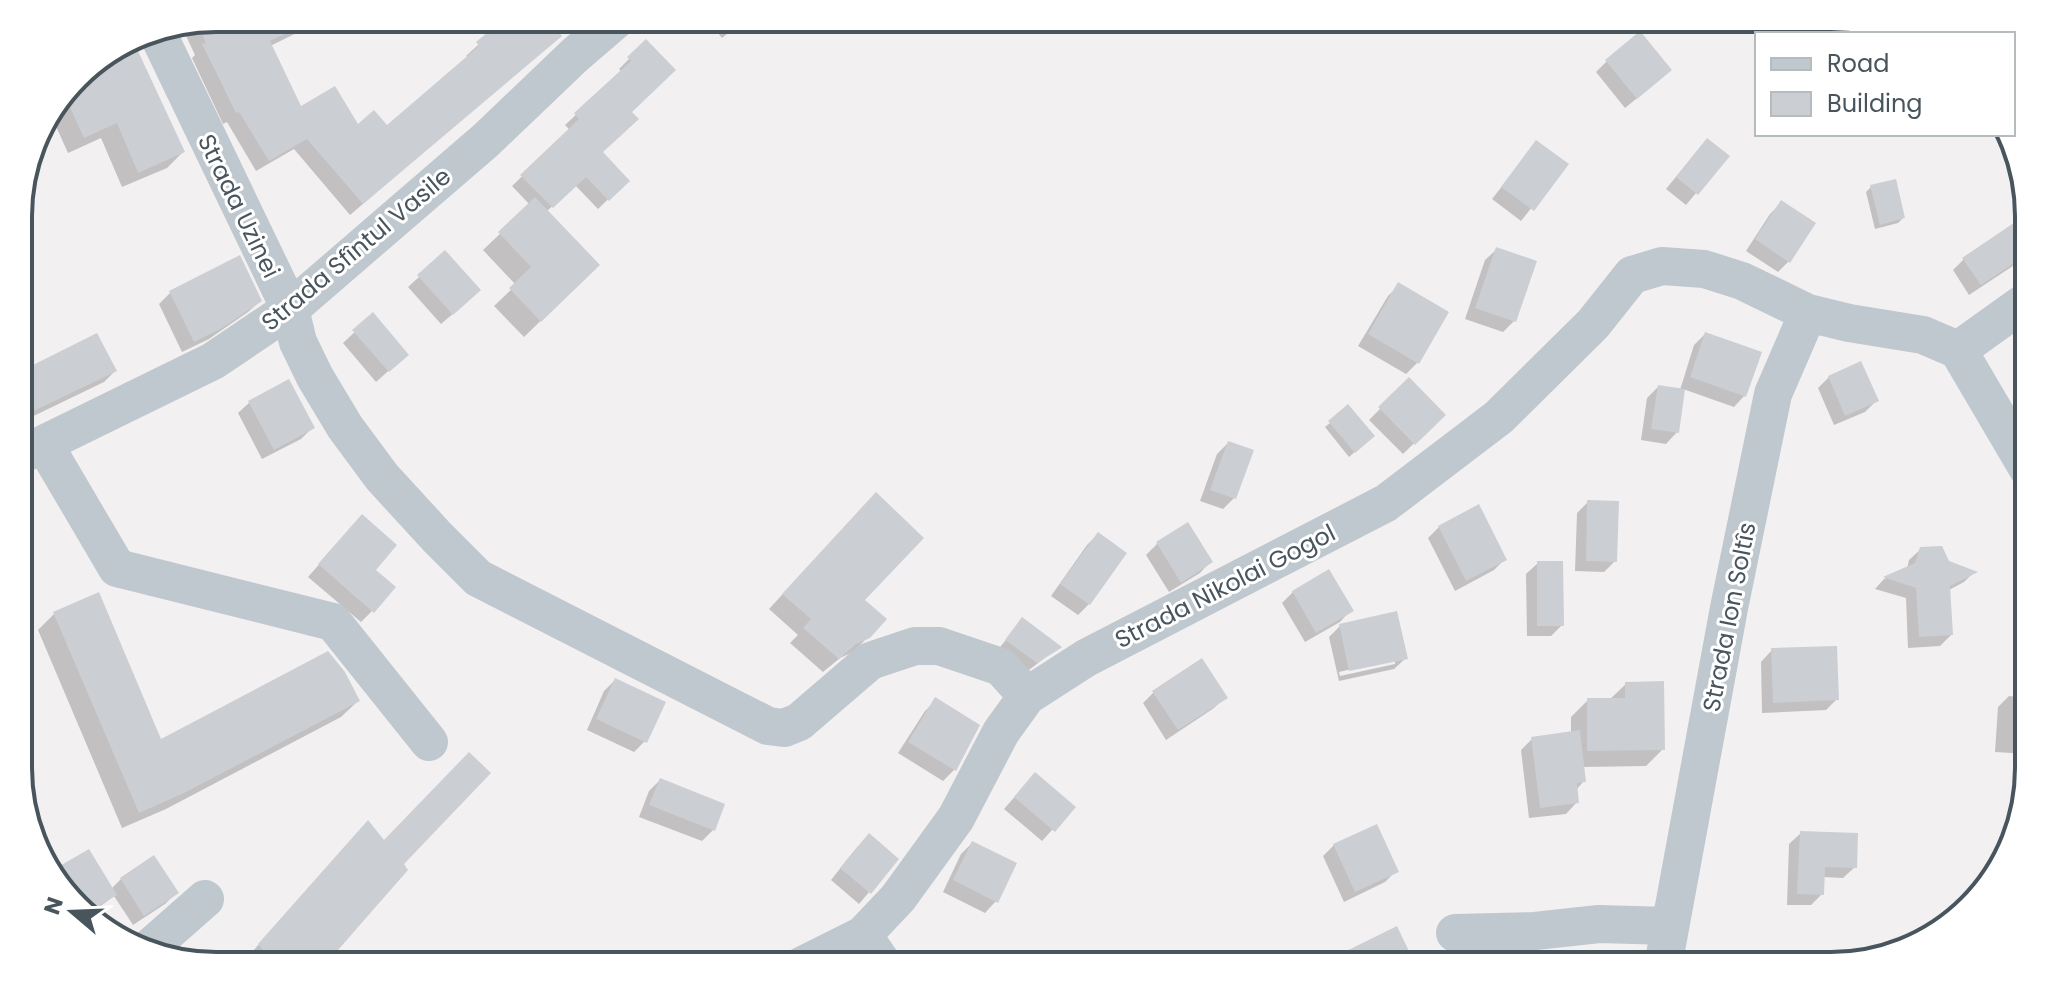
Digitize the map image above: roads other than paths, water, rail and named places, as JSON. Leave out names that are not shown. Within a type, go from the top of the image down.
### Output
[{"type":"street","name":"Strada Sfîntul Vasile","points":[[32,450],[213,361],[290,309],[486,140],[602,32]]},
{"type":"street","name":"Strada Uzinei","points":[[161,41],[290,309],[298,342],[315,377],[345,427],[382,477],[478,578],[768,726],[784,728],[799,722],[870,661],[915,646],[939,646],[1001,667],[1027,696]]},
{"type":"street","name":"Strada Nikolai Gogol","points":[[829,952],[863,935],[898,898],[956,818],[1001,732],[1027,696],[1086,658],[1386,503],[1499,417],[1593,324],[1632,275],[1662,266],[1704,269],[1742,281],[1808,313]]},
{"type":"street","points":[[1958,350],[2015,309]]},
{"type":"street","points":[[1808,313],[1923,335],[1958,350],[2015,447]]},
{"type":"street","name":"Strada Ion Soltîs","points":[[1665,952],[1773,394],[1808,313]]},
{"type":"street","points":[[32,450],[117,568],[333,622],[429,742]]},
{"type":"street","points":[[156,942],[205,899]]},
{"type":"street","points":[[1455,933],[1535,931],[1599,924],[1669,926]]},
{"type":"street","points":[[863,935],[875,952]]}]
